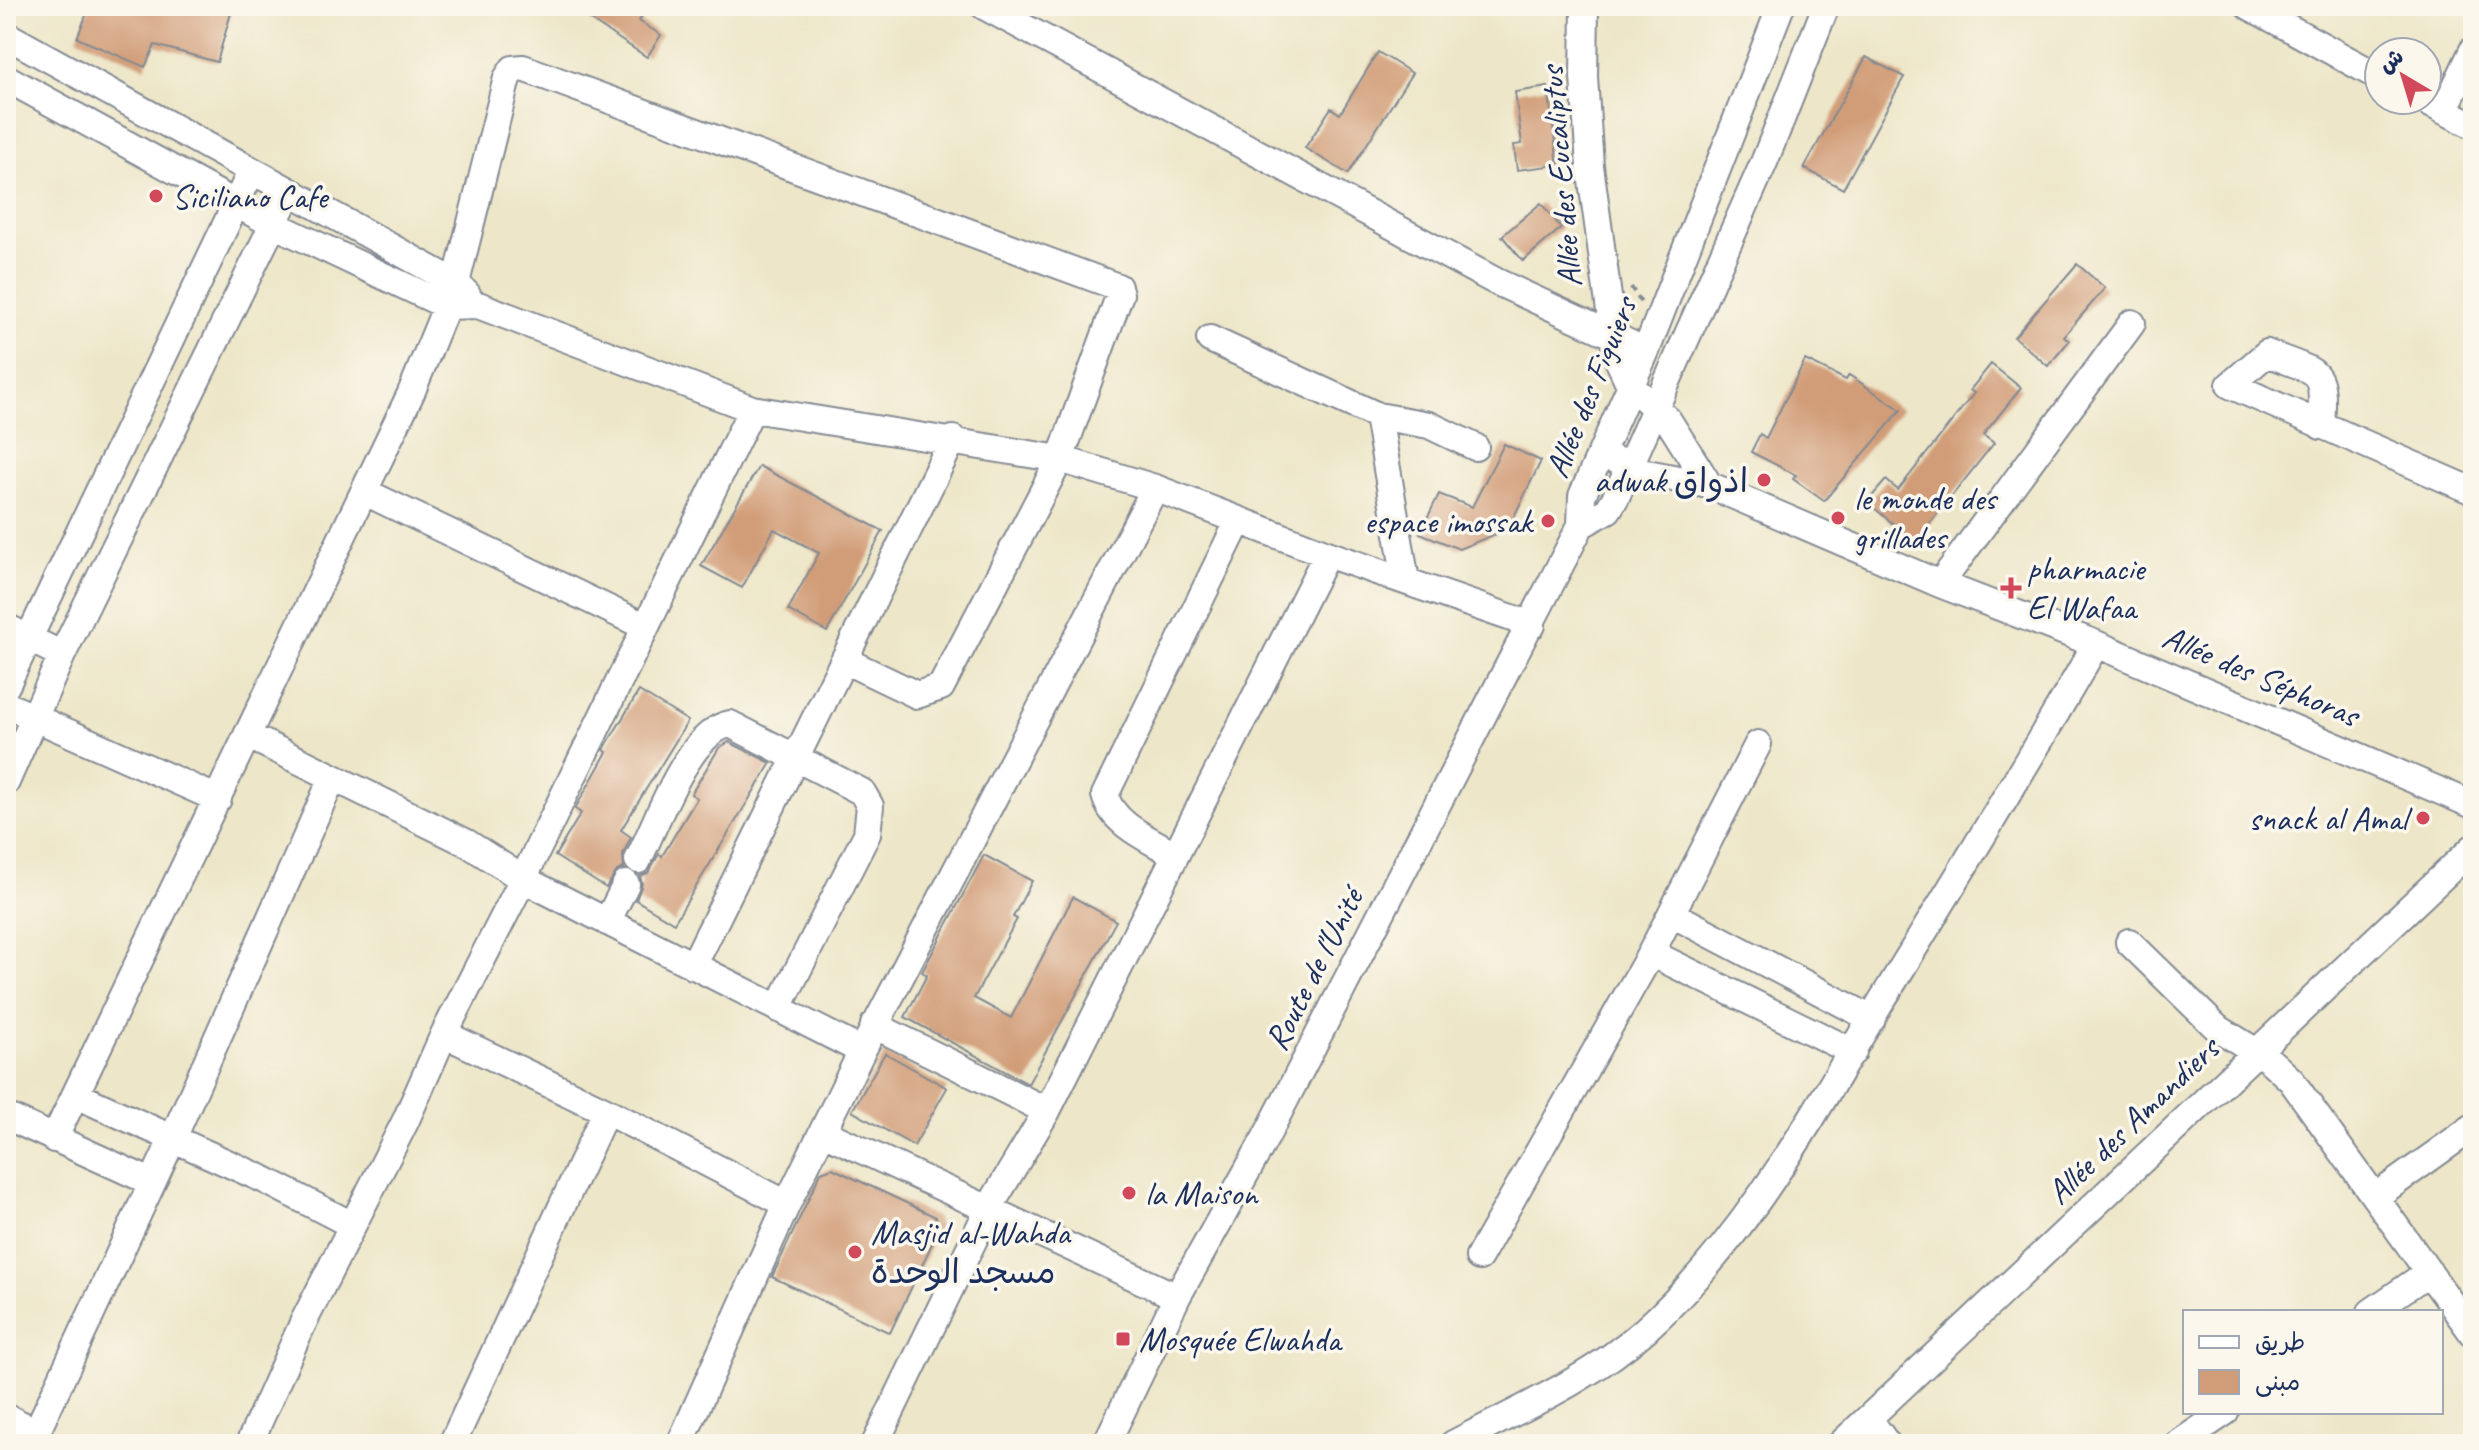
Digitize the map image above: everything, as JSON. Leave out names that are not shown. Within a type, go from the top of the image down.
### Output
[{"type":"street","points":[[984,6],[1495,281],[1646,351]]},
{"type":"street","name":"Allée des Eucaliptus","points":[[1585,6],[1584,77],[1590,166],[1611,335],[1630,385]]},
{"type":"street","name":"Allée des Figuiers","points":[[1581,525],[1582,496],[1646,351],[1781,6]]},
{"type":"street","name":"Allée des Figuiers","points":[[1581,525],[1608,510],[1765,160],[1826,6]]},
{"type":"street","points":[[2252,7],[2363,68]]},
{"type":"street","points":[[6,35],[289,192],[452,295]]},
{"type":"street","points":[[2443,91],[2473,50]]},
{"type":"street","points":[[54,1139],[365,492],[452,295],[507,78],[513,69],[523,68],[1118,287],[1120,294],[1060,459],[941,687],[917,695],[844,660]]},
{"type":"street","points":[[6,78],[271,223],[752,409],[953,439],[1060,459],[1155,488],[1327,554],[1532,625]]},
{"type":"street","points":[[2443,110],[2473,125]]},
{"type":"street","points":[[6,686],[17,632],[251,172]]},
{"type":"street","points":[[6,782],[62,655],[271,223],[289,192]]},
{"type":"street","points":[[1940,584],[2132,323]]},
{"type":"street","points":[[1210,339],[1378,416],[1429,425],[1475,447]]},
{"type":"street","points":[[1630,385],[1655,405],[1698,462],[1709,485]]},
{"type":"street","points":[[249,1444],[352,1225],[405,1122],[444,1034],[752,409]]},
{"type":"street","points":[[1378,416],[1406,581]]},
{"type":"street","points":[[2321,426],[2473,491]]},
{"type":"street","points":[[693,966],[953,439]]},
{"type":"street","name":"Allée des Séphoras","points":[[1601,454],[1665,479],[1709,485],[1940,584],[2096,644],[2473,805]]},
{"type":"street","points":[[680,1444],[787,1204],[874,1025],[1155,488]]},
{"type":"street","points":[[365,492],[644,626]]},
{"type":"street","points":[[1174,854],[1115,817],[1108,808],[1105,795],[1239,520]]},
{"type":"street","name":"Route de l'Unité","points":[[1106,1444],[1177,1297],[1266,1137],[1581,525]]},
{"type":"street","points":[[875,1444],[989,1208],[1047,1111],[1327,554]]},
{"type":"street","points":[[17,632],[62,655]]},
{"type":"street","points":[[1453,1444],[1582,1376],[1643,1332],[1710,1263],[1787,1159],[2096,644]]},
{"type":"street","points":[[6,705],[218,799]]},
{"type":"street","points":[[638,860],[695,746],[718,726],[730,724],[862,792],[870,806],[867,834],[778,1009]]},
{"type":"street","points":[[247,735],[467,843],[523,879],[862,1051]]},
{"type":"street","points":[[1479,1257],[1651,953],[1758,744]]},
{"type":"street","points":[[6,1417],[34,1438],[173,1138],[332,779]]},
{"type":"street","name":"Allée des Amandiers","points":[[1841,1444],[2473,848]]},
{"type":"street","points":[[607,922],[626,884]]},
{"type":"street","points":[[1672,914],[1872,1019]]},
{"type":"street","points":[[2129,942],[2197,1010],[2291,1080],[2473,1334]]},
{"type":"street","points":[[1651,953],[1853,1052]]},
{"type":"street","points":[[874,1025],[1047,1111]]},
{"type":"street","points":[[444,1034],[606,1111],[787,1204]]},
{"type":"street","points":[[76,1095],[173,1138],[352,1225]]},
{"type":"street","points":[[452,1444],[606,1111]]},
{"type":"street","points":[[6,1116],[151,1182]]},
{"type":"street","points":[[2375,1197],[2473,1127]]},
{"type":"street","points":[[823,1132],[1177,1297]]},
{"type":"street","points":[[2374,1310],[2429,1272]]},
{"type":"street","points":[[2178,1444],[2222,1414]]},
{"type":"street","points":[[1869,1419],[1887,1444]]},
{"type":"building","points":[[90,6],[233,6],[217,62],[155,45],[145,67],[77,38]]},
{"type":"building","points":[[569,6],[648,6],[639,21],[661,35],[647,57]]},
{"type":"building","points":[[1378,52],[1412,73],[1348,174],[1305,148],[1331,108],[1340,114]]},
{"type":"building","points":[[1866,57],[1904,77],[1843,189],[1804,168]]},
{"type":"building","points":[[1548,87],[1558,165],[1517,170],[1514,145],[1522,144],[1515,92]]},
{"type":"building","points":[[1541,203],[1561,228],[1523,261],[1502,236]]},
{"type":"building","points":[[2077,264],[2105,288],[2064,336],[2069,341],[2048,366],[2014,337]]},
{"type":"building","points":[[1805,360],[1846,380],[1849,375],[1901,410],[1824,501],[1793,479],[1796,475],[1751,452],[1760,434],[1766,438]]},
{"type":"building","points":[[1991,364],[2021,388],[1983,435],[1994,443],[1915,542],[1867,502],[1886,480],[1898,490],[1974,393],[1970,390]]},
{"type":"building","points":[[1504,444],[1541,461],[1508,529],[1459,549],[1420,533],[1439,494],[1472,507]]},
{"type":"building","points":[[759,466],[883,531],[827,632],[788,610],[819,553],[774,529],[742,588],[701,566]]},
{"type":"building","points":[[639,691],[688,721],[621,830],[631,837],[623,854],[624,868],[617,871],[606,888],[555,856],[581,813],[575,809],[607,752],[604,750],[607,744]]},
{"type":"building","points":[[729,742],[771,763],[674,923],[636,900],[642,884],[640,876],[648,873],[659,854],[662,856],[697,798],[691,794],[719,748]]},
{"type":"building","points":[[984,855],[1032,881],[1013,917],[1017,919],[974,998],[1011,1018],[1073,897],[1116,921],[1028,1084],[905,1017],[927,975],[922,972]]},
{"type":"building","points":[[885,1053],[947,1088],[914,1146],[852,1111]]},
{"type":"building","name":"Masjid al-Wahda مسجد الوحدة","points":[[832,1168],[936,1217],[940,1227],[890,1333],[772,1277],[821,1172]]},
{"type":"place","name":"Siciliano Cafe","points":[[156,196]]},
{"type":"place","name":"adwak اذواق","points":[[1764,480]]},
{"type":"place","name":"le monde des grillades","points":[[1838,518]]},
{"type":"place","name":"espace imossak","points":[[1548,521]]},
{"type":"place","name":"pharmacie El Wafaa","points":[[2011,588]]},
{"type":"place","name":"snack al Amal","points":[[2423,818]]},
{"type":"place","name":"la Maison","points":[[1129,1193]]},
{"type":"place","name":"Masjid al-Wahda مسجد الوحدة","points":[[855,1252]]},
{"type":"place","name":"Mosquée Elwahda","points":[[1123,1339]]}]
